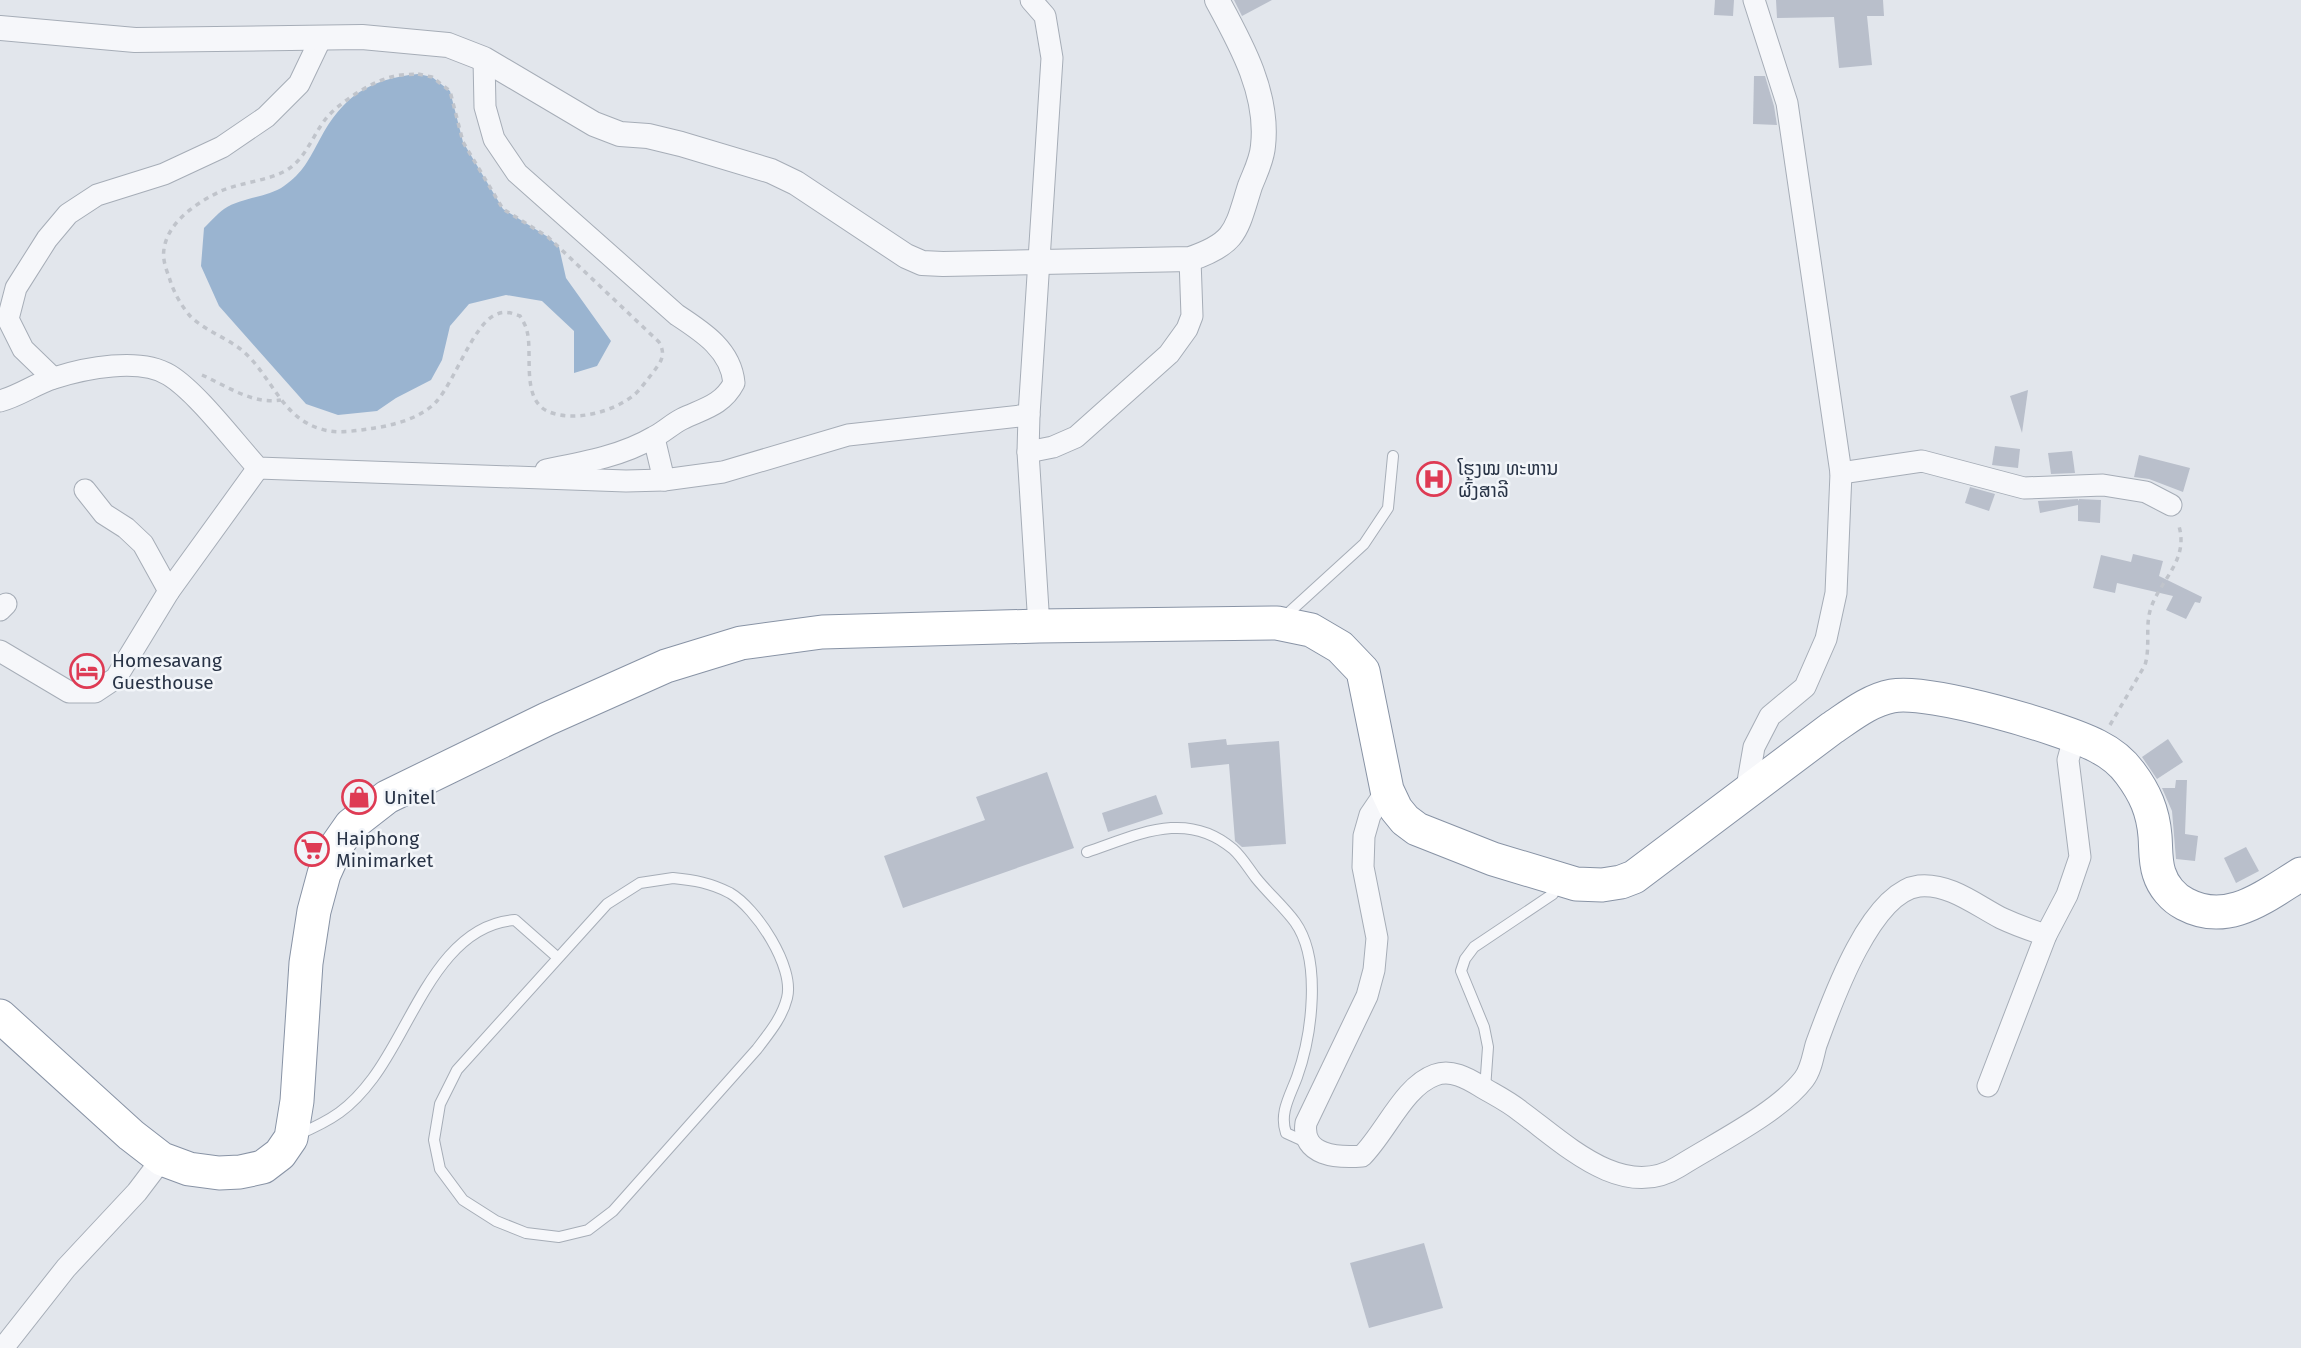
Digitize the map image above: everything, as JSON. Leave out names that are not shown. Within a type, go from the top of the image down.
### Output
[{"type":"highway","points":[[0,1016],[131,1135],[162,1159],[189,1169],[219,1173],[263,1167],[280,1154],[291,1138],[297,1101],[306,963],[314,911],[337,845],[351,825],[387,797],[547,719],[666,666],[741,643],[822,632],[1039,626],[1277,624],[1311,630],[1340,647],[1363,671],[1387,790],[1405,820],[1417,829],[1461,848],[1576,884],[1621,883],[1634,877],[1832,728],[1870,704],[1894,696],[1930,698],[1988,711],[2086,742],[2116,758],[2128,770],[2149,804],[2159,872],[2165,887],[2177,900],[2209,913],[2235,912],[2301,874]]},
{"type":"street","points":[[1031,0],[1045,16],[1052,58],[1028,452],[1039,626]]},
{"type":"street","points":[[0,28],[135,40],[362,37],[448,45],[484,59],[594,124],[620,134],[648,136],[748,162],[784,177],[906,256],[922,262],[943,264],[1190,259],[1212,252],[1224,244],[1236,230],[1264,144],[1256,81],[1217,0]]},
{"type":"street","points":[[1746,793],[1754,747],[1770,716],[1805,687],[1826,639],[1836,593],[1841,473],[1787,103],[1754,0]]},
{"type":"street","points":[[53,378],[23,349],[8,319],[16,288],[47,239],[68,214],[97,195],[164,174],[222,147],[266,117],[299,84],[321,38]]},
{"type":"street","points":[[484,59],[485,107],[494,139],[517,173],[677,315],[701,330],[722,350],[730,363],[734,383],[721,400],[711,407],[681,419],[654,438],[600,459],[514,477]]},
{"type":"street","points":[[1028,452],[1053,447],[1076,437],[1169,354],[1192,316],[1190,259]]},
{"type":"street","points":[[0,401],[53,378],[107,366],[141,366],[168,374],[190,392],[258,468],[626,481],[664,480],[723,472],[848,435],[1029,415]]},
{"type":"street","points":[[654,438],[664,480]]},
{"type":"street","points":[[1841,473],[1922,461],[2024,488],[2104,485],[2146,492],[2171,505]]},
{"type":"street","points":[[0,651],[69,692],[95,692],[116,678],[169,591],[258,468]]},
{"type":"street","points":[[85,490],[104,514],[126,528],[142,544],[169,591]]},
{"type":"street","points":[[1988,1086],[2046,935],[2067,895],[2080,857],[2068,760],[2086,742]]},
{"type":"street","points":[[1387,790],[1370,815],[1364,835],[1363,867],[1377,937],[1374,970],[1367,996],[1306,1123],[1304,1133],[1310,1144],[1324,1153],[1342,1157],[1362,1156],[1375,1143],[1415,1086],[1437,1073],[1460,1075],[1485,1089],[1517,1108],[1585,1159],[1616,1174],[1644,1178],[1673,1170],[1785,1100],[1806,1077],[1854,952],[1882,910],[1905,890],[1918,886],[1937,886],[2020,927],[2046,935]]},
{"type":"street","points":[[3,1348],[66,1268],[137,1192],[162,1159]]},
{"type":"lane","points":[[1277,624],[1364,544],[1388,508],[1393,456]]},
{"type":"lane","points":[[1087,852],[1158,828],[1180,827],[1202,831],[1234,850],[1295,922],[1308,944],[1313,972],[1310,1016],[1300,1068],[1283,1114],[1283,1124],[1286,1133],[1310,1144]]},
{"type":"lane","points":[[673,878],[701,881],[732,895],[762,924],[784,964],[788,995],[778,1022],[757,1049],[613,1211],[588,1230],[559,1237],[526,1233],[496,1221],[463,1200],[440,1169],[434,1140],[440,1104],[457,1070],[557,957],[607,904],[640,883],[673,878]]},
{"type":"lane","points":[[1485,1089],[1488,1047],[1484,1027],[1461,971],[1465,959],[1474,947],[1553,894],[1557,878]]},
{"type":"lane","points":[[291,1138],[330,1121],[356,1098],[375,1076],[429,981],[460,946],[482,929],[515,919],[557,957]]},
{"type":"path","points":[[418,74],[442,82],[450,91],[463,142],[503,209],[548,237],[659,342],[664,350],[662,362],[636,394],[618,406],[568,416],[549,412],[538,405],[532,391],[527,329],[520,316],[507,312],[495,315],[482,325],[449,385],[435,404],[412,418],[384,427],[344,432],[323,430],[303,422],[288,410],[281,400],[244,352],[207,330],[190,315],[174,293],[164,264],[164,249],[169,234],[182,216],[222,191],[286,170],[302,157],[332,112],[361,91],[391,77],[418,74]]},
{"type":"path","points":[[191,372],[254,399],[268,402],[281,400]]},
{"type":"path","points":[[2086,742],[2140,674],[2148,655],[2147,633],[2152,605],[2179,555],[2180,529],[2171,505]]},
{"type":"water","points":[[418,74],[432,77],[450,91],[463,142],[503,209],[559,247],[566,278],[611,341],[597,366],[574,373],[574,331],[542,301],[506,295],[469,304],[450,326],[442,360],[431,380],[377,411],[338,415],[306,404],[219,306],[201,266],[204,228],[231,205],[270,193],[291,181],[305,165],[338,111],[359,92],[385,80]]},
{"type":"building","points":[[1234,0],[1272,0],[1242,16]]},
{"type":"building","points":[[1715,0],[1734,0],[1733,16],[1714,15]]},
{"type":"building","points":[[1776,0],[1883,0],[1884,16],[1867,16],[1872,65],[1839,68],[1834,17],[1777,18]]},
{"type":"building","points":[[1754,76],[1765,76],[1777,125],[1753,124]]},
{"type":"building","points":[[2028,390],[2022,433],[2010,396]]},
{"type":"building","points":[[1995,446],[2020,449],[2018,468],[1992,465]]},
{"type":"building","points":[[2072,451],[2075,473],[2051,474],[2048,453]]},
{"type":"building","points":[[2139,455],[2190,468],[2183,492],[2149,479],[2134,477]]},
{"type":"building","points":[[1970,487],[1995,494],[1989,511],[1965,503]]},
{"type":"building","points":[[2101,500],[2100,523],[2078,521],[2078,505],[2040,513],[2038,501]]},
{"type":"building","points":[[2133,554],[2163,561],[2159,576],[2202,597],[2200,603],[2195,602],[2186,619],[2166,610],[2173,596],[2117,583],[2115,593],[2093,588],[2101,555],[2131,562]]},
{"type":"building","points":[[1226,739],[1227,745],[1279,741],[1286,844],[1242,847],[1235,841],[1229,764],[1191,768],[1188,743]]},
{"type":"building","points":[[2168,739],[2183,762],[2157,779],[2142,757]]},
{"type":"building","points":[[1047,772],[1074,848],[903,908],[884,856],[985,820],[976,797]]},
{"type":"building","points":[[2176,780],[2187,780],[2185,834],[2198,836],[2195,861],[2176,859],[2172,811],[2162,788],[2175,788]]},
{"type":"building","points":[[1156,795],[1163,814],[1108,832],[1102,813]]},
{"type":"building","points":[[2246,847],[2259,871],[2236,883],[2224,858]]},
{"type":"building","points":[[1424,1243],[1443,1308],[1369,1328],[1350,1263]]},
{"type":"place","name":"ໂຮງໝ ທະຫານ ຜົ້ງສາລີ","points":[[1434,479]]},
{"type":"place","name":"Homesavang Guesthouse","points":[[87,671]]},
{"type":"place","name":"Unitel","points":[[359,797]]},
{"type":"place","name":"Haiphong Minimarket","points":[[312,849]]}]
